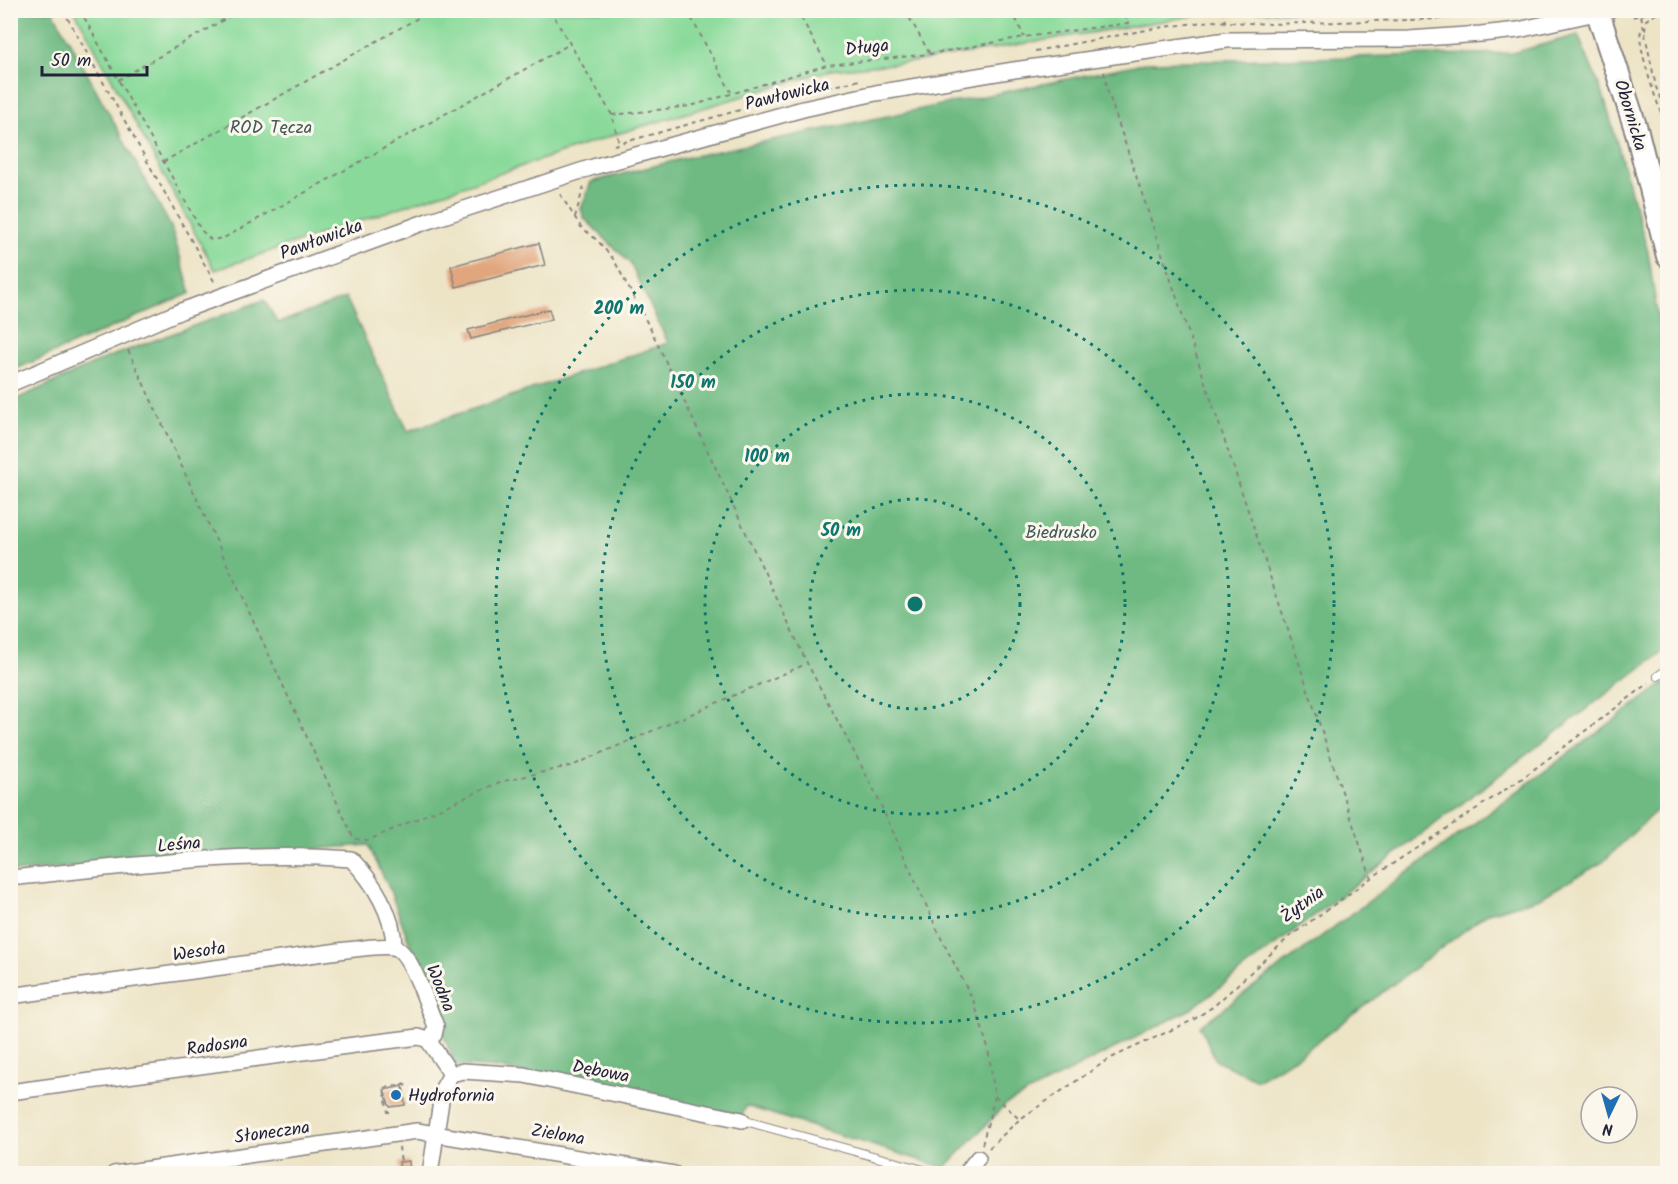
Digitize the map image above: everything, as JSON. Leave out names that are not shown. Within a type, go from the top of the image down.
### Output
[{"type":"main road","name":"Obornicka","points":[[1602,11],[1637,132],[1668,256]]},
{"type":"street","name":"Pawłowicka","points":[[10,384],[121,336],[428,221],[593,167],[803,109],[876,93],[1101,57],[1227,40],[1409,39],[1481,34],[1518,30],[1602,11]]},
{"type":"street","name":"Leśna","points":[[10,878],[221,860],[319,856],[351,859]]},
{"type":"street","name":"Wodna","points":[[351,859],[367,875],[381,901],[394,936],[394,947],[402,951],[414,970],[436,1026],[434,1035],[428,1040]]},
{"type":"street","name":"Wesoła","points":[[10,996],[346,950],[394,947]]},
{"type":"street","name":"Radosna","points":[[10,1092],[362,1044],[419,1037],[428,1040]]},
{"type":"street","points":[[428,1040],[451,1074],[443,1088],[430,1173]]},
{"type":"street","name":"Dębowa","points":[[451,1074],[463,1071],[524,1075],[742,1120]]},
{"type":"street","name":"Słoneczna","points":[[114,1173],[410,1132],[435,1132]]},
{"type":"street","name":"Zielona","points":[[435,1132],[674,1173]]},
{"type":"street","points":[[965,1173],[978,1158]]},
{"type":"lane","points":[[1658,676],[1668,669]]},
{"type":"lane","points":[[742,1120],[938,1173]]},
{"type":"path","points":[[63,10],[222,297]]},
{"type":"path","points":[[80,10],[201,230],[211,240],[224,237],[570,44]]},
{"type":"path","points":[[118,80],[242,10]]},
{"type":"path","points":[[163,162],[432,10]]},
{"type":"path","points":[[550,10],[612,115],[624,158]]},
{"type":"path","points":[[687,10],[731,92]]},
{"type":"path","points":[[796,10],[827,65]]},
{"type":"path","points":[[905,10],[930,54]]},
{"type":"path","points":[[1012,10],[1024,37]]},
{"type":"path","name":"Długa","points":[[612,115],[691,106],[731,92],[827,65],[930,54],[1024,37],[1128,23],[1121,10]]},
{"type":"path","points":[[1225,22],[1270,24],[1441,19],[1507,10]]},
{"type":"path","points":[[1628,10],[1632,17],[1655,10]]},
{"type":"path","points":[[1645,30],[1646,20],[1662,10]]},
{"type":"path","points":[[1641,15],[1656,87],[1668,118]]},
{"type":"path","points":[[1641,31],[1641,43],[1653,98],[1668,127]]},
{"type":"path","points":[[1101,57],[1108,92],[1371,878]]},
{"type":"path","points":[[574,217],[593,167]]},
{"type":"path","points":[[560,194],[581,227],[614,260],[651,330],[807,663],[874,790],[941,938],[974,1002],[988,1048],[995,1096],[978,1158]]},
{"type":"path","points":[[121,336],[354,839],[369,840],[500,782],[574,765],[807,663]]},
{"type":"path","name":"Żytnia","points":[[978,1158],[1020,1119],[1109,1059],[1192,1020],[1214,1006],[1289,937],[1371,878],[1517,782],[1604,719],[1658,676]]},
{"type":"path","points":[[390,1112],[388,1112],[384,1088],[406,1086]]},
{"type":"path","points":[[995,1096],[1020,1119]]},
{"type":"green space","points":[[11,10],[53,11],[171,227],[191,293],[11,371]]},
{"type":"green space","name":"ROD Tęcza","points":[[75,11],[1223,11],[913,62],[830,70],[617,134],[215,270]]},
{"type":"green space","points":[[1223,11],[1462,11],[1441,15]]},
{"type":"green space","name":"Biedrusko","points":[[1578,35],[1604,97],[1648,252],[1667,380],[1667,648],[1191,1009],[1006,1104],[945,1168],[746,1106],[742,1116],[498,1068],[455,1065],[389,888],[368,845],[11,872],[10,402],[109,357],[264,300],[278,323],[346,298],[408,431],[668,343],[630,263],[584,218],[581,209],[591,182],[689,157],[1149,62],[1512,53]]},
{"type":"green space","points":[[1664,683],[1668,690],[1667,800],[1603,862],[1540,898],[1488,913],[1298,1056],[1257,1080],[1216,1061],[1200,1026]]},
{"type":"building","points":[[539,243],[545,265],[456,287],[451,266]]},
{"type":"building","points":[[549,309],[552,319],[471,339],[468,330]]},
{"type":"building","name":"Hydrofornia","points":[[403,1086],[405,1105],[390,1107],[384,1090]]},
{"type":"building","points":[[409,1161],[410,1174],[400,1174],[399,1162]]},
{"type":"place","name":"Hydrofornia","points":[[396,1095]]}]
